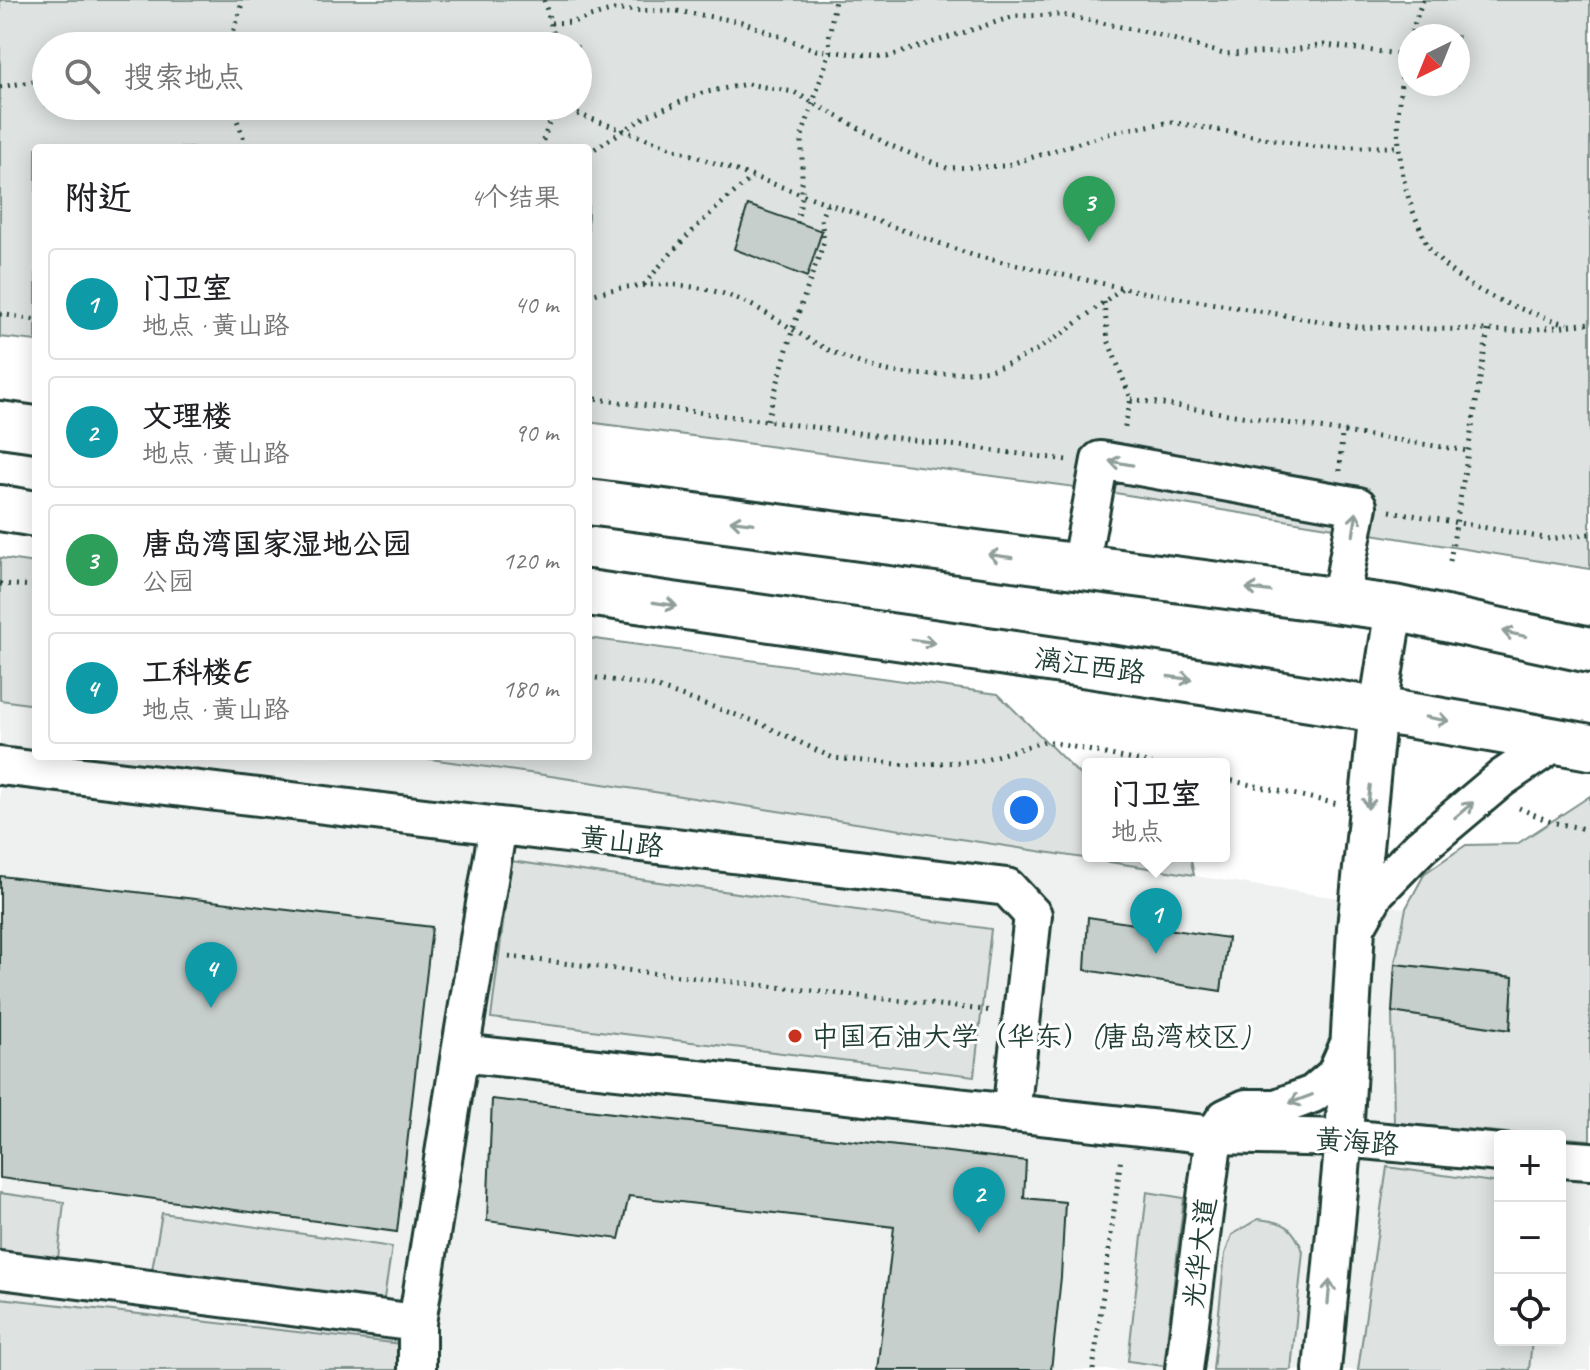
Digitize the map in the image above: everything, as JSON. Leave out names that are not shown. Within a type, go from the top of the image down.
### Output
[{"type":"main road","points":[[0,424],[32,428]]},
{"type":"main road","points":[[592,503],[1394,608],[1590,650]]},
{"type":"main road","points":[[0,508],[32,513]]},
{"type":"main road","name":"漓江西路","points":[[592,594],[1378,709],[1574,744]]},
{"type":"street","points":[[1080,567],[1108,461],[1358,506],[1340,601]]},
{"type":"street","points":[[1322,1370],[1344,1138],[1356,928],[1378,709],[1394,608]]},
{"type":"street","points":[[1356,928],[1376,892],[1420,847],[1486,792],[1574,744]]},
{"type":"street","name":"黄山路","points":[[0,766],[1007,887],[1033,915],[1011,1114]]},
{"type":"street","points":[[417,1370],[417,1323],[498,826]]},
{"type":"street","points":[[1214,1135],[1225,1118],[1246,1108],[1276,1108],[1313,1094],[1335,1075],[1349,1043]]},
{"type":"street","name":"黄海路","points":[[460,1053],[1214,1135],[1344,1138],[1494,1152]]},
{"type":"street","name":"光华大道","points":[[1184,1370],[1214,1135]]},
{"type":"street","points":[[1566,1159],[1590,1161]]},
{"type":"street","points":[[0,1270],[417,1323]]},
{"type":"path","points":[[233,32],[243,0]]},
{"type":"path","points":[[544,0],[553,32]]},
{"type":"path","points":[[797,223],[802,196],[802,136],[830,51],[835,0]]},
{"type":"path","points":[[1413,24],[1423,0]]},
{"type":"path","points":[[551,23],[573,22],[614,10],[677,11],[742,22],[816,50],[887,57],[1015,16],[1062,15],[1156,34],[1224,54],[1281,52],[1324,45],[1398,54]]},
{"type":"path","points":[[0,87],[32,81]]},
{"type":"path","points":[[592,151],[647,116],[702,93],[747,84],[794,92],[889,145],[947,168],[1004,166],[1118,131],[1171,122],[1316,147],[1400,147]]},
{"type":"path","points":[[1401,96],[1397,120],[1407,198],[1429,248],[1466,283],[1514,308],[1571,326]]},
{"type":"path","points":[[237,120],[246,144]]},
{"type":"path","points":[[542,144],[551,120]]},
{"type":"path","points":[[592,120],[975,256],[1122,288],[1357,327],[1521,331],[1590,323]]},
{"type":"path","points":[[643,286],[662,262],[718,206],[752,178]]},
{"type":"path","points":[[767,420],[793,328],[824,242],[821,218],[827,204]]},
{"type":"path","points":[[592,295],[643,286],[689,286],[736,298],[832,352],[870,367],[904,376],[930,376],[993,369],[1052,342],[1122,288]]},
{"type":"path","points":[[592,398],[1063,460],[1108,461],[1131,399],[1108,340],[1104,301]]},
{"type":"path","points":[[0,314],[32,319]]},
{"type":"path","points":[[1450,561],[1488,330]]},
{"type":"path","points":[[1131,399],[1468,451]]},
{"type":"path","points":[[1358,506],[1550,539],[1590,534]]},
{"type":"path","points":[[0,584],[32,586]]},
{"type":"path","points":[[592,678],[649,685],[757,722],[833,758],[907,765],[979,761],[1046,741],[1124,758]]},
{"type":"path","points":[[1486,792],[1551,822],[1590,830]]},
{"type":"path","points":[[477,954],[1022,1014]]},
{"type":"path","points":[[1093,1370],[1125,1126]]},
{"type":"shaded area","points":[[0,0],[1590,0],[1590,569],[1090,489],[592,423],[592,144],[32,144],[32,341],[0,337]]},
{"type":"shaded area","points":[[0,558],[32,562],[32,704],[0,700]]},
{"type":"shaded area","points":[[592,639],[998,694],[1082,777],[1082,858],[437,760],[592,760]]},
{"type":"shaded area","name":"中国石油大学（华东）(唐岛湾校区)","points":[[0,700],[32,704],[32,760],[437,760],[1082,858],[1082,862],[1106,862],[1590,937],[1590,1370],[0,1370]]},
{"type":"shaded area","points":[[1590,796],[1590,1140],[1566,1138],[1566,1130],[1494,1132],[1394,1123],[1392,1012],[1510,1030],[1513,977],[1395,964],[1406,908],[1425,873],[1466,845],[1517,844]]},
{"type":"shaded area","points":[[511,861],[991,929],[974,1076],[491,1018]]},
{"type":"shaded area","points":[[1110,862],[1191,862],[1194,875]]},
{"type":"shaded area","points":[[1387,1167],[1494,1182],[1494,1346],[1531,1346],[1529,1370],[1358,1370]]},
{"type":"shaded area","points":[[1147,1192],[1184,1198],[1164,1366],[1128,1361]]},
{"type":"shaded area","points":[[0,1193],[64,1202],[57,1268],[0,1260]]},
{"type":"shaded area","points":[[162,1213],[392,1247],[383,1305],[152,1270]]},
{"type":"shaded area","points":[[1258,1219],[1286,1226],[1303,1251],[1291,1370],[1213,1370],[1225,1254],[1232,1235]]},
{"type":"shaded area","points":[[0,1298],[401,1344],[398,1370],[0,1370]]},
{"type":"building","points":[[748,205],[822,231],[807,277],[734,249]]},
{"type":"building","points":[[0,876],[432,927],[397,1232],[0,1178]]},
{"type":"building","points":[[1088,917],[1228,938],[1221,991],[1085,970]]},
{"type":"building","points":[[1395,964],[1513,977],[1510,1030],[1392,1012]]},
{"type":"building","points":[[492,1099],[1026,1161],[1024,1198],[1065,1202],[1051,1370],[877,1370],[894,1227],[629,1196],[619,1239],[487,1221]]},
{"type":"place","name":"唐岛湾国家湿地公园","points":[[1089,242]]},
{"type":"place","name":"门卫室","points":[[1156,954]]},
{"type":"place","name":"工科楼E","points":[[211,1008]]},
{"type":"place","name":"中国石油大学（华东）(唐岛湾校区)","points":[[795,1036]]},
{"type":"place","name":"文理楼","points":[[979,1233]]}]
